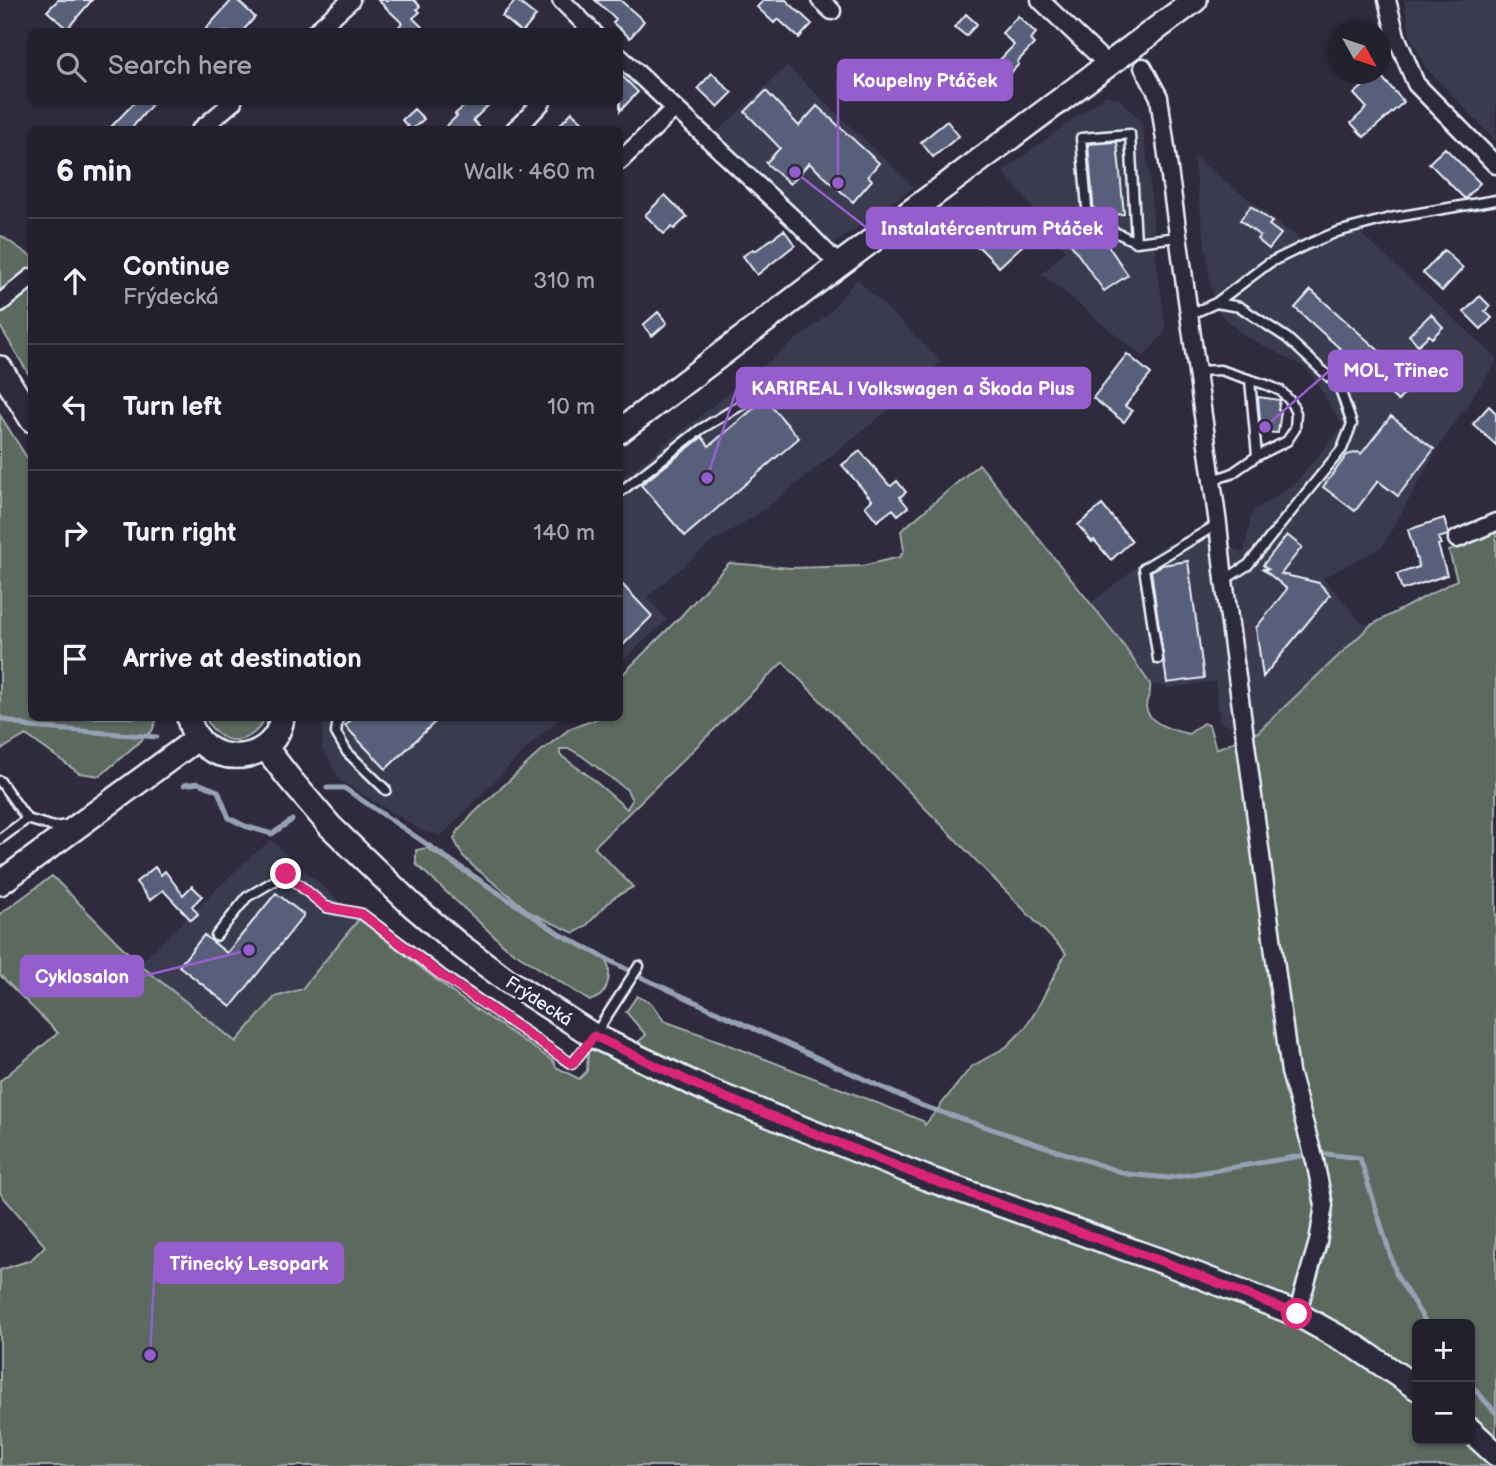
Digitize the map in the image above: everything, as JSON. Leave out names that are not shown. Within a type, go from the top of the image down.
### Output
[{"type":"main road","points":[[623,429],[1195,0]]},
{"type":"main road","points":[[0,368],[28,414]]},
{"type":"main road","points":[[0,883],[80,823],[193,728],[208,748],[222,755],[237,757],[265,747],[275,737],[282,721]]},
{"type":"main road","name":"Frýdecká","points":[[265,747],[330,825],[412,905],[508,981],[594,1036],[709,1091],[926,1178],[1164,1262],[1297,1314],[1358,1348],[1412,1385]]},
{"type":"main road","points":[[1475,1435],[1496,1454]]},
{"type":"street","points":[[320,28],[351,0]]},
{"type":"street","points":[[561,0],[589,28]]},
{"type":"street","points":[[1041,0],[1108,65]]},
{"type":"street","points":[[1387,0],[1396,36],[1416,84],[1496,165]]},
{"type":"street","points":[[623,60],[795,220],[839,265]]},
{"type":"street","points":[[1143,67],[1159,97],[1219,524],[1224,580],[1290,1072],[1324,1205],[1318,1242],[1297,1314]]},
{"type":"street","points":[[205,126],[229,105]]},
{"type":"street","points":[[518,126],[539,105]]},
{"type":"street","points":[[623,158],[676,108]]},
{"type":"street","points":[[0,303],[28,280]]},
{"type":"street","points":[[1457,540],[1496,523]]},
{"type":"lane","points":[[1136,242],[1130,134],[1081,138],[1088,219],[1136,242],[1178,237]]},
{"type":"lane","points":[[1189,314],[1216,303],[1269,263],[1337,232],[1390,218],[1496,200]]},
{"type":"lane","points":[[1216,303],[1240,307],[1287,338],[1339,386],[1352,424],[1342,449],[1248,565],[1224,580]]},
{"type":"lane","points":[[1197,371],[1220,370],[1267,385],[1281,391],[1296,413],[1295,429],[1287,441],[1257,456],[1231,474],[1212,480]]},
{"type":"lane","points":[[1250,380],[1257,456]]},
{"type":"lane","points":[[623,490],[701,429],[760,394]]},
{"type":"lane","points":[[1158,659],[1144,568],[1219,524]]},
{"type":"lane","points":[[338,721],[336,733],[347,752],[386,790]]},
{"type":"lane","points":[[0,781],[27,819],[54,827],[80,823]]},
{"type":"lane","points":[[0,839],[27,819]]},
{"type":"lane","points":[[216,936],[247,897],[286,874],[326,907],[362,914],[441,975],[572,1064],[594,1036],[639,966]]},
{"type":"shaded area","points":[[1404,0],[1496,0],[1496,141],[1425,67],[1411,37]]},
{"type":"shaded area","points":[[787,66],[914,187],[834,244],[713,136]]},
{"type":"shaded area","points":[[1106,95],[1119,98],[1142,122],[1166,331],[1143,357],[1042,274],[1066,250],[1003,171]]},
{"type":"shaded area","points":[[1193,156],[1301,240],[1349,223],[1496,357],[1496,362],[1440,445],[1382,547],[1323,578],[1362,623],[1371,625],[1258,732],[1220,723],[1215,681],[1170,688],[1150,684],[1091,603],[1159,549],[1194,531],[1244,553],[1252,512],[1295,483],[1343,426],[1307,368],[1243,335],[1214,308]]},
{"type":"shaded area","points":[[857,279],[941,361],[912,391],[764,510],[711,543],[647,597],[667,620],[623,660],[623,478],[826,316]]},
{"type":"shaded area","points":[[323,721],[557,721],[441,836],[422,831],[341,781],[322,748]]},
{"type":"shaded area","points":[[271,840],[359,919],[302,989],[275,997],[236,1042],[139,964]]},
{"type":"green space","points":[[0,235],[28,254],[28,271],[0,294]]},
{"type":"green space","points":[[28,288],[28,373],[0,326],[0,313]]},
{"type":"green space","points":[[0,415],[28,459],[28,721],[156,721],[152,731],[100,776],[79,773],[26,735],[2,749]]},
{"type":"green space","points":[[979,464],[1119,639],[1150,684],[1146,707],[1152,718],[1163,726],[1189,734],[1203,723],[1209,725],[1216,749],[1258,732],[1371,625],[1457,580],[1449,551],[1496,530],[1496,1436],[1475,1419],[1475,1319],[1412,1319],[1412,1371],[1365,1338],[1302,1303],[1168,1250],[930,1166],[714,1080],[637,1043],[646,1035],[626,1012],[637,996],[651,1003],[664,1021],[923,1121],[925,1125],[971,1067],[1006,1047],[1026,1027],[1066,953],[783,662],[594,847],[633,887],[613,898],[585,927],[574,933],[531,913],[463,856],[454,839],[458,831],[541,751],[571,728],[592,721],[623,721],[623,674],[729,563],[791,568],[862,566],[900,557],[904,550],[901,531]],"holes":[[[560,749],[570,749],[582,756],[627,790],[632,800],[627,809],[560,755]]]},
{"type":"green space","points":[[208,721],[263,721],[259,728],[244,739],[227,739],[212,728]]},
{"type":"green space","points":[[427,848],[550,928],[607,961],[609,979],[601,995],[590,1001],[506,947],[416,864],[416,850]]},
{"type":"green space","points":[[52,876],[139,964],[236,1042],[275,997],[302,989],[359,919],[457,996],[553,1061],[556,1067],[579,1079],[587,1071],[588,1047],[704,1102],[921,1189],[1159,1273],[1292,1325],[1352,1359],[1412,1400],[1412,1445],[1468,1445],[1491,1466],[0,1466],[0,1270],[31,1260],[45,1246],[0,1193],[0,1081],[58,1033],[0,975],[0,914]]},
{"type":"building","points":[[58,0],[92,0],[68,28],[47,11]]},
{"type":"building","points":[[232,0],[237,0],[255,17],[245,28],[207,28]]},
{"type":"building","points":[[378,0],[414,0],[420,6],[417,9],[420,12],[413,18],[423,28],[398,28],[402,23]]},
{"type":"building","points":[[516,0],[536,16],[526,28],[516,28],[502,16]]},
{"type":"building","points":[[595,0],[620,0],[644,21],[630,38],[623,32],[623,28],[613,23],[616,19]]},
{"type":"building","points":[[764,0],[786,0],[812,24],[799,38],[778,19],[774,23],[757,7]]},
{"type":"building","points":[[966,14],[977,24],[966,36],[955,27]]},
{"type":"building","points":[[1018,16],[1036,33],[1030,40],[1034,44],[1008,76],[996,64],[1014,45],[1002,33]]},
{"type":"building","points":[[712,73],[732,93],[718,107],[698,88]]},
{"type":"building","points":[[623,77],[638,92],[620,111],[620,105],[623,105]]},
{"type":"building","points":[[1366,84],[1388,84],[1404,102],[1364,137],[1351,123],[1367,108],[1354,94]]},
{"type":"building","points":[[766,91],[799,126],[817,106],[879,163],[868,176],[872,180],[853,202],[809,163],[790,184],[766,163],[780,148],[745,112]]},
{"type":"building","points":[[132,105],[151,105],[133,126],[112,126]]},
{"type":"building","points":[[466,105],[489,105],[473,120],[478,126],[446,126],[457,116],[455,114]]},
{"type":"building","points":[[414,109],[424,119],[416,126],[407,126],[402,120]]},
{"type":"building","points":[[572,112],[587,126],[559,126]]},
{"type":"building","points":[[947,121],[959,136],[933,157],[921,142]]},
{"type":"building","points":[[1117,142],[1124,214],[1097,216],[1094,215],[1088,144]]},
{"type":"building","points":[[1445,148],[1480,183],[1465,199],[1429,163]]},
{"type":"building","points":[[665,195],[687,217],[664,234],[645,215]]},
{"type":"building","points":[[1251,206],[1272,222],[1269,225],[1281,234],[1269,249],[1257,239],[1260,236],[1240,220]]},
{"type":"building","points":[[987,209],[1010,238],[1013,235],[1023,245],[999,267],[962,229]]},
{"type":"building","points":[[1091,228],[1098,231],[1128,275],[1104,291],[1070,243]]},
{"type":"building","points":[[784,230],[795,245],[757,275],[743,256],[753,249],[755,251]]},
{"type":"building","points":[[1444,250],[1463,268],[1442,291],[1423,273]]},
{"type":"building","points":[[1311,290],[1414,382],[1398,401],[1295,308]]},
{"type":"building","points":[[1480,296],[1490,306],[1485,311],[1492,318],[1481,329],[1464,312]]},
{"type":"building","points":[[658,312],[667,323],[652,336],[643,325]]},
{"type":"building","points":[[1431,314],[1443,327],[1432,338],[1429,335],[1418,345],[1409,335]]},
{"type":"building","points":[[1127,354],[1151,374],[1125,406],[1132,411],[1124,422],[1093,398]]},
{"type":"building","points":[[1258,397],[1280,400],[1278,433],[1261,432]]},
{"type":"building","points":[[765,399],[799,438],[685,536],[641,485],[702,437],[709,446]]},
{"type":"building","points":[[1489,406],[1496,413],[1496,445],[1473,424]]},
{"type":"building","points":[[1391,416],[1434,449],[1398,496],[1378,481],[1355,511],[1323,487],[1347,455],[1358,452],[1361,454]]},
{"type":"building","points":[[860,451],[889,485],[897,481],[906,492],[900,497],[908,507],[898,515],[893,509],[877,521],[865,506],[872,500],[842,465]]},
{"type":"building","points":[[1102,505],[1132,541],[1111,560],[1078,525]]},
{"type":"building","points":[[1444,518],[1448,535],[1438,538],[1441,544],[1438,545],[1447,575],[1402,590],[1397,574],[1419,567],[1408,530]]},
{"type":"building","points":[[1287,535],[1302,547],[1281,574],[1319,583],[1330,595],[1263,677],[1256,628],[1287,589],[1263,569],[1268,569],[1263,565]]},
{"type":"building","points":[[1188,561],[1204,678],[1167,683],[1151,571],[1162,565]]},
{"type":"building","points":[[623,585],[652,616],[623,645]]},
{"type":"building","points":[[350,721],[436,721],[386,769],[345,726]]},
{"type":"building","points":[[155,867],[161,875],[165,871],[183,895],[192,886],[202,896],[192,906],[198,914],[191,920],[163,890],[150,900],[136,882]]},
{"type":"building","points":[[276,893],[304,915],[231,1007],[179,966],[204,935],[227,953]]},
{"type":"waterway","points":[[0,718],[30,727],[157,737]]},
{"type":"waterway","points":[[184,785],[198,783],[218,791],[229,818],[245,826],[272,834],[292,820]]},
{"type":"waterway","points":[[327,788],[344,788],[558,933],[643,978],[923,1106],[1127,1174],[1169,1178],[1319,1153],[1360,1158],[1397,1276],[1424,1319]]},
{"type":"waterway","points":[[1475,1390],[1496,1413]]},
{"type":"place","name":"Instalatércentrum Ptáček","points":[[795,172]]},
{"type":"place","name":"Koupelny Ptáček","points":[[838,183]]},
{"type":"place","name":"MOL, Třinec","points":[[1265,427]]},
{"type":"place","name":"KARIREAL | Volkswagen a Škoda Plus","points":[[707,478]]},
{"type":"place","name":"Cyklosalon","points":[[249,950]]},
{"type":"place","name":"Třinecký Lesopark","points":[[150,1355]]},
{"type":"route","points":[[286,874],[326,907],[362,914],[441,975],[572,1064],[594,1036],[709,1091],[926,1178],[1164,1262],[1297,1314]]}]
